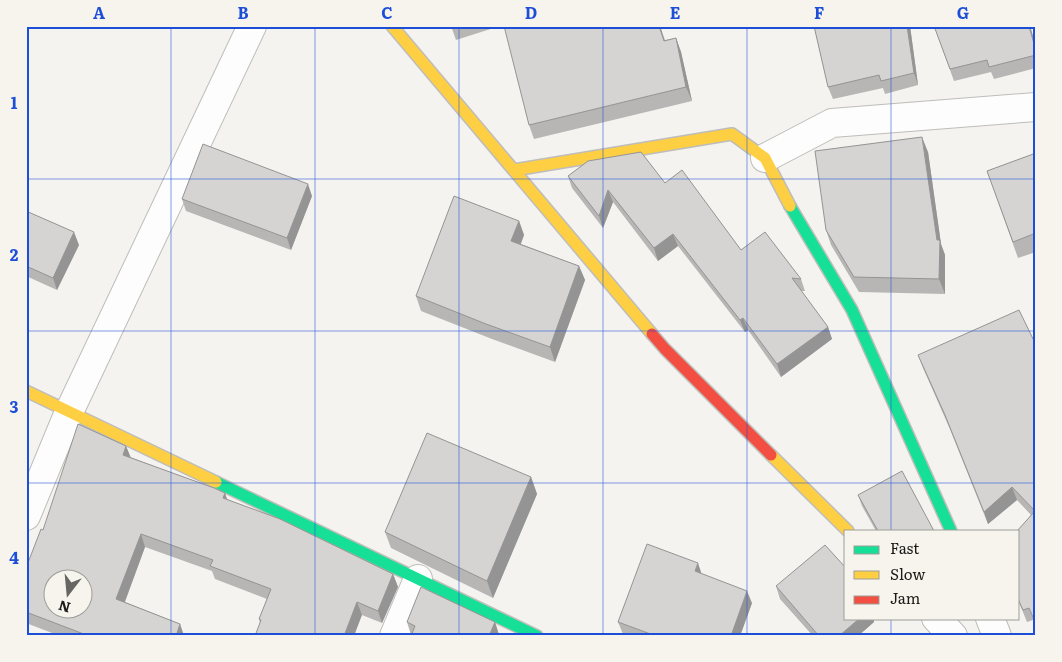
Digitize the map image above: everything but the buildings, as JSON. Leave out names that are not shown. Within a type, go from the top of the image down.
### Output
[{"type":"street","points":[[26,516],[69,412],[252,26]]},
{"type":"street","points":[[392,26],[664,348],[847,530]]},
{"type":"street","points":[[765,158],[832,123],[1036,107]]},
{"type":"street","points":[[514,170],[732,134],[765,158],[795,216],[852,310],[950,530]]},
{"type":"street","points":[[26,391],[537,636]]},
{"type":"street","points":[[394,636],[418,579]]},
{"type":"street","points":[[938,620],[954,636]]},
{"type":"street","points":[[991,620],[997,636]]},
{"type":"traffic: fast","points":[[790,206],[852,310],[951,530]]},
{"type":"traffic: fast","points":[[216,482],[537,636]]},
{"type":"traffic: slow","points":[[392,26],[652,334]]},
{"type":"traffic: slow","points":[[514,170],[732,134],[765,158],[790,206]]},
{"type":"traffic: slow","points":[[26,391],[216,482]]},
{"type":"traffic: slow","points":[[771,455],[847,530]]},
{"type":"traffic: jam","points":[[652,334],[771,455]]}]
